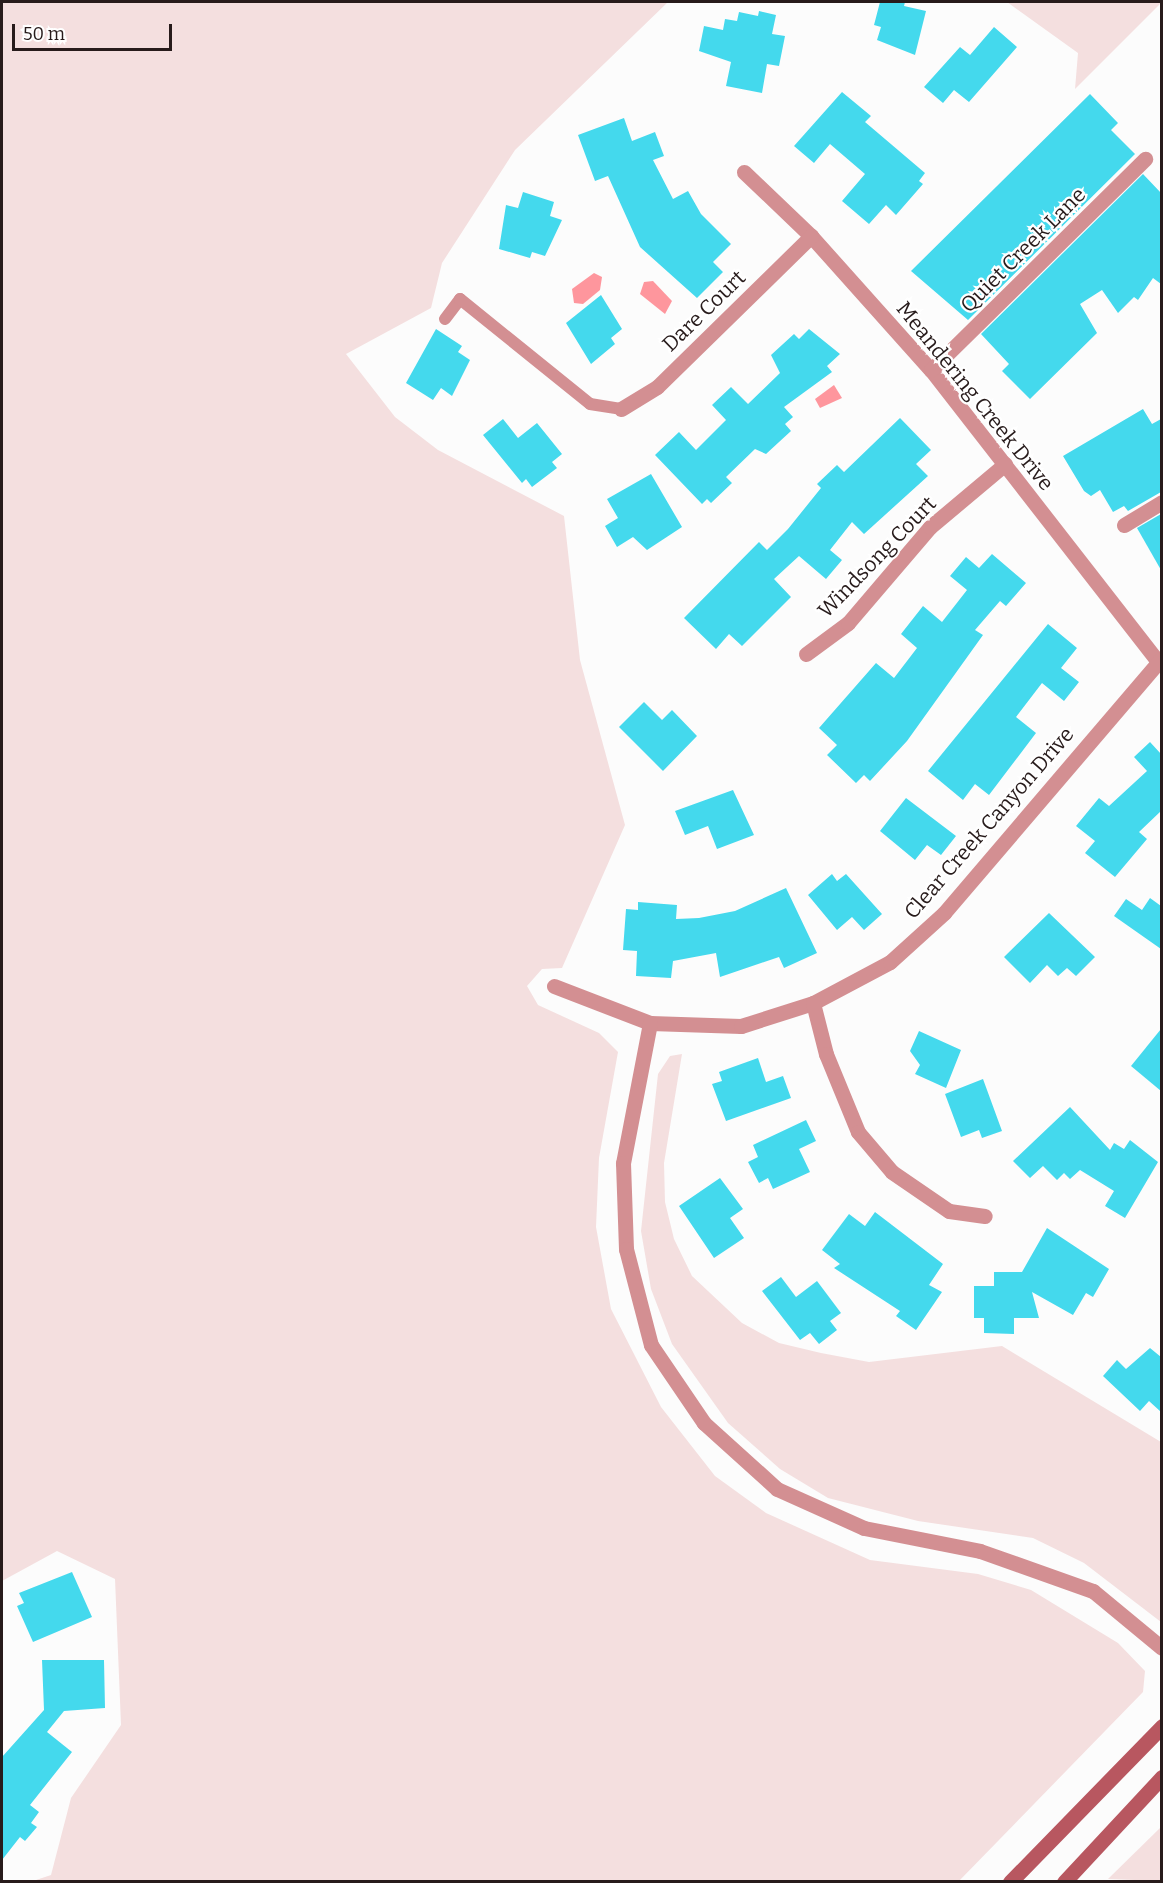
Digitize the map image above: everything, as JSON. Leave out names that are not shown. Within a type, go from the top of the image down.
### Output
[{"type":"main road","points":[[1010,1881],[1161,1726]]},
{"type":"main road","points":[[1064,1881],[1161,1777]]},
{"type":"street","name":"Quiet Creek Lane","points":[[932,370],[1145,159]]},
{"type":"street","name":"Meandering Creek Drive","points":[[744,172],[811,236],[932,370],[1160,659]]},
{"type":"street","name":"Dare Court","points":[[621,409],[657,387],[811,236]]},
{"type":"street","name":"Windsong Court","points":[[806,654],[848,623],[930,527],[1005,464]]},
{"type":"street","points":[[1124,525],[1161,502]]},
{"type":"street","name":"Clear Creek Canyon Drive","points":[[554,986],[650,1023],[741,1026],[813,1003],[890,962],[944,913],[1160,659]]},
{"type":"street","points":[[813,1003],[826,1054],[858,1132],[892,1172],[949,1211],[986,1216]]},
{"type":"street","points":[[650,1023],[623,1163],[626,1249],[651,1345],[704,1423],[777,1489],[864,1528],[980,1551],[1093,1591],[1161,1648]]},
{"type":"lane","points":[[444,319],[460,299],[590,404],[621,409]]},
{"type":"shaded area","points":[[2,2],[668,2],[515,150],[442,263],[431,308],[346,354],[395,417],[438,450],[564,516],[580,660],[625,825],[562,968],[542,969],[527,986],[538,1005],[599,1033],[618,1052],[599,1158],[596,1227],[611,1309],[661,1407],[715,1476],[766,1513],[870,1560],[978,1574],[1031,1590],[1118,1643],[1145,1671],[1143,1692],[959,1881],[33,1881],[51,1875],[71,1798],[121,1725],[115,1579],[57,1551],[2,1581]]},
{"type":"shaded area","points":[[1007,2],[1162,2],[1075,89],[1078,53]]},
{"type":"shaded area","points":[[594,273],[602,277],[600,290],[583,304],[574,303],[572,289]]},
{"type":"shaded area","points":[[653,281],[672,301],[665,314],[640,294],[644,282]]},
{"type":"shaded area","points":[[834,385],[842,398],[820,408],[815,399]]},
{"type":"shaded area","points":[[682,1054],[664,1163],[665,1202],[674,1239],[692,1276],[742,1323],[779,1343],[821,1353],[869,1362],[1002,1346],[1161,1442],[1161,1622],[1084,1563],[1033,1538],[918,1521],[828,1498],[780,1469],[728,1423],[672,1344],[651,1289],[641,1231],[658,1074],[670,1056]]},
{"type":"shaded area","points":[[1161,1827],[1161,1881],[1108,1879]]},
{"type":"building","points":[[880,2],[905,2],[904,6],[926,11],[915,55],[877,40],[881,27],[874,25]]},
{"type":"building","points":[[759,11],[776,15],[772,34],[785,36],[779,66],[767,64],[762,93],[726,86],[731,62],[699,51],[704,26],[723,30],[725,19],[737,21],[739,12],[758,16]]},
{"type":"building","points":[[994,27],[1017,47],[969,102],[954,90],[943,103],[924,87],[960,47],[970,55]]},
{"type":"building","points":[[842,92],[871,116],[865,122],[925,173],[919,181],[923,184],[896,215],[886,205],[869,224],[842,201],[865,174],[830,144],[814,163],[794,146]]},
{"type":"building","points":[[1090,94],[1118,123],[1111,130],[1135,154],[968,320],[911,271]]},
{"type":"building","points":[[624,118],[632,141],[655,132],[664,156],[653,160],[673,199],[688,191],[701,214],[731,244],[713,262],[723,272],[697,298],[640,247],[608,176],[595,181],[578,135]]},
{"type":"building","points":[[1143,174],[1161,193],[1161,284],[1153,278],[1138,300],[1134,297],[1118,313],[1102,290],[1080,304],[1097,333],[1030,399],[1002,371],[1009,364],[981,334]]},
{"type":"building","points":[[523,192],[554,202],[550,216],[562,220],[545,256],[532,252],[530,258],[499,249],[506,205],[518,208]]},
{"type":"building","points":[[601,295],[622,329],[611,338],[615,344],[591,364],[566,323]]},
{"type":"building","points":[[436,329],[462,346],[458,352],[470,360],[452,396],[441,388],[433,400],[406,383]]},
{"type":"building","points":[[809,329],[840,354],[827,366],[832,372],[784,407],[793,417],[785,424],[791,431],[766,454],[755,449],[726,477],[732,483],[711,503],[707,499],[702,504],[655,455],[679,432],[696,450],[726,420],[712,405],[731,387],[748,404],[780,373],[771,355],[794,334],[799,339]]},
{"type":"building","points":[[1143,409],[1152,424],[1161,419],[1161,492],[1128,511],[1124,506],[1113,512],[1100,490],[1091,496],[1084,491],[1063,456]]},
{"type":"building","points":[[900,418],[931,450],[916,464],[928,476],[864,534],[852,522],[830,550],[842,560],[826,579],[799,556],[774,579],[791,597],[742,646],[729,634],[716,649],[684,618],[759,542],[767,550],[788,529],[821,488],[817,484],[837,465],[844,472]]},
{"type":"building","points":[[503,419],[518,438],[537,423],[562,454],[552,462],[557,468],[532,487],[526,479],[522,483],[483,435]]},
{"type":"building","points":[[651,474],[682,527],[647,550],[633,537],[617,547],[605,526],[618,518],[607,499]]},
{"type":"building","points":[[1161,514],[1161,570],[1137,528]]},
{"type":"building","points":[[992,554],[1026,583],[1006,606],[1000,601],[975,630],[983,635],[907,741],[870,781],[864,775],[856,783],[827,755],[837,745],[819,728],[876,663],[894,678],[917,648],[901,634],[923,606],[942,622],[967,590],[950,576],[966,557],[979,568]]},
{"type":"building","points":[[1048,624],[1077,648],[1061,668],[1079,682],[1064,701],[1042,683],[1016,717],[1036,733],[989,795],[975,784],[963,800],[928,771]]},
{"type":"building","points":[[644,702],[662,720],[672,710],[697,736],[663,771],[619,727]]},
{"type":"building","points":[[1150,742],[1161,754],[1161,811],[1139,832],[1147,839],[1115,877],[1085,853],[1095,841],[1076,826],[1099,798],[1109,806],[1147,771],[1134,757]]},
{"type":"building","points":[[733,790],[754,835],[717,849],[708,826],[685,835],[675,811]]},
{"type":"building","points":[[906,798],[956,836],[941,855],[927,845],[915,860],[880,831]]},
{"type":"building","points":[[832,874],[837,881],[846,874],[882,914],[864,930],[852,917],[837,930],[808,895]]},
{"type":"building","points":[[786,888],[817,953],[784,968],[779,957],[720,977],[716,953],[673,961],[671,978],[636,976],[637,951],[623,950],[626,909],[638,910],[638,902],[677,905],[676,919],[699,918],[735,911]]},
{"type":"building","points":[[1150,898],[1161,906],[1161,949],[1114,916],[1126,899],[1142,910]]},
{"type":"building","points":[[1049,913],[1095,957],[1076,976],[1067,968],[1058,976],[1047,965],[1030,983],[1004,957]]},
{"type":"building","points":[[1161,1029],[1161,1091],[1131,1066]]},
{"type":"building","points":[[919,1031],[961,1050],[946,1088],[915,1074],[920,1065],[910,1051]]},
{"type":"building","points":[[758,1058],[766,1082],[783,1076],[791,1098],[726,1121],[712,1084],[722,1081],[719,1072]]},
{"type":"building","points":[[983,1079],[1002,1131],[982,1138],[979,1130],[961,1137],[945,1094]]},
{"type":"building","points":[[1070,1107],[1110,1150],[1114,1143],[1124,1149],[1130,1140],[1158,1162],[1125,1218],[1105,1206],[1114,1191],[1080,1170],[1070,1179],[1064,1173],[1057,1180],[1043,1166],[1030,1178],[1013,1161]]},
{"type":"building","points":[[806,1120],[816,1141],[799,1149],[810,1172],[773,1189],[768,1178],[759,1183],[748,1162],[758,1157],[753,1145]]},
{"type":"building","points":[[720,1178],[743,1209],[730,1218],[744,1238],[714,1258],[679,1206]]},
{"type":"building","points":[[875,1212],[943,1264],[929,1285],[942,1292],[916,1330],[896,1316],[900,1311],[834,1268],[840,1264],[822,1250],[849,1214],[865,1226]]},
{"type":"building","points":[[1047,1228],[1109,1269],[1093,1297],[1086,1293],[1073,1315],[1032,1292],[1039,1318],[1014,1318],[1014,1334],[984,1333],[984,1318],[974,1318],[974,1286],[994,1286],[994,1272],[1022,1272]]},
{"type":"building","points":[[781,1277],[796,1297],[817,1281],[841,1313],[830,1321],[837,1330],[819,1344],[810,1333],[800,1340],[762,1291]]},
{"type":"building","points":[[1150,1348],[1161,1357],[1161,1412],[1149,1401],[1140,1411],[1103,1376],[1117,1360],[1126,1369]]},
{"type":"building","points":[[72,1572],[92,1617],[33,1642],[17,1606],[24,1603],[19,1593]]},
{"type":"building","points":[[42,1660],[104,1660],[105,1708],[64,1711],[47,1732],[72,1752],[30,1805],[39,1812],[31,1823],[37,1827],[25,1841],[20,1837],[2,1860],[2,1757],[44,1710]]}]
